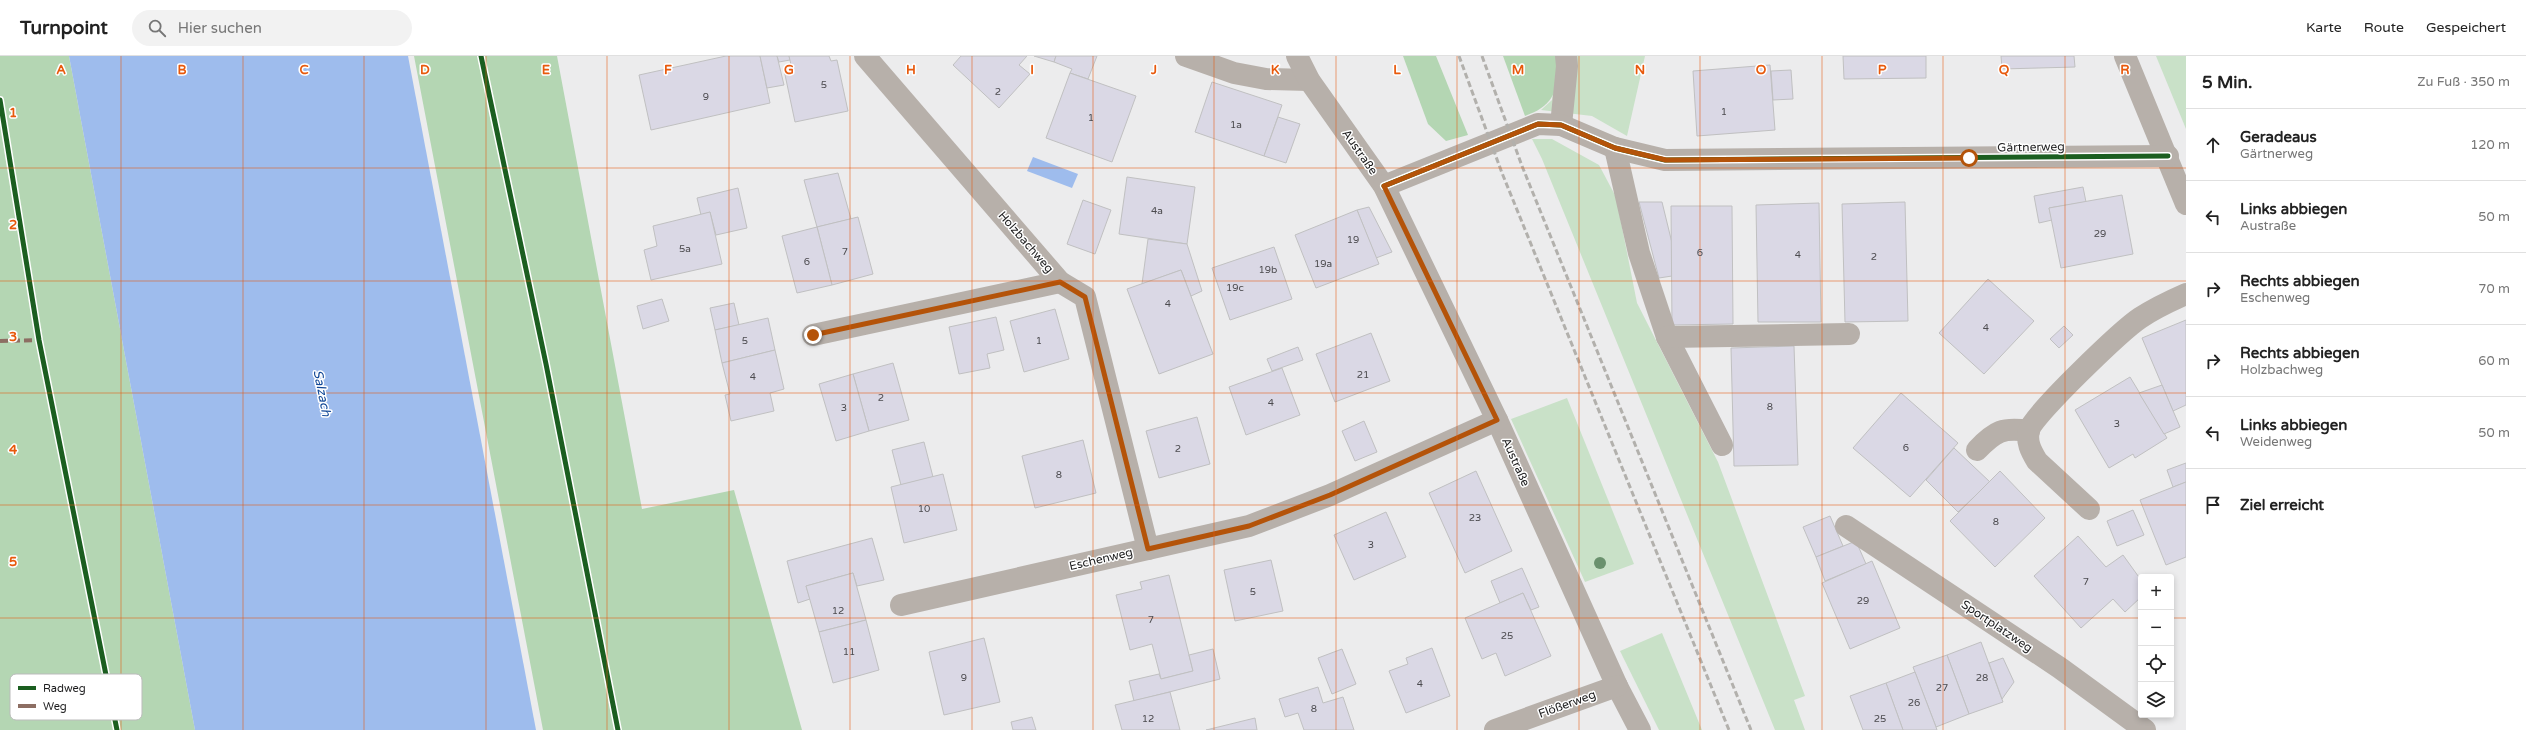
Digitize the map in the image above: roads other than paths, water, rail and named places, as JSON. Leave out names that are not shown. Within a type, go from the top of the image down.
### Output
[{"type":"street","name":"Holzbachweg","points":[[865,56],[1060,282],[1085,297],[1148,549]]},
{"type":"street","points":[[1186,56],[1234,72],[1266,79],[1309,80]]},
{"type":"street","name":"Austraße","points":[[1297,56],[1309,80],[1384,186],[1497,420],[1617,686],[1640,730]]},
{"type":"street","points":[[1561,125],[1566,73],[1566,56]]},
{"type":"street","points":[[2125,56],[2168,156],[2186,204]]},
{"type":"street","name":"Gärtnerweg","points":[[1384,186],[1538,124],[1561,125],[1615,148],[1666,160],[2168,156]]},
{"type":"street","points":[[1615,148],[1639,253],[1667,337],[1722,445]]},
{"type":"street","points":[[813,335],[1060,282]]},
{"type":"street","points":[[2089,509],[2038,461],[2028,441],[2029,430],[2033,420],[2115,339],[2155,309],[2186,294]]},
{"type":"street","points":[[1667,337],[1849,334]]},
{"type":"street","name":"Eschenweg","points":[[901,605],[1249,526],[1330,495],[1497,420]]},
{"type":"street","points":[[1977,450],[1988,438],[2002,430],[2029,430]]},
{"type":"street","name":"Sportplatzweg","points":[[1846,526],[2060,668],[2145,730]]},
{"type":"street","name":"Flößerweg","points":[[1495,730],[1617,686]]},
{"type":"water","name":"Salzach","points":[[69,56],[408,56],[536,730],[195,730]]},
{"type":"water","points":[[1033,157],[1078,174],[1072,188],[1027,171]]},
{"type":"railway","points":[[1459,56],[1502,173],[1729,730]]},
{"type":"railway","points":[[1482,56],[1522,166],[1751,730]]}]
